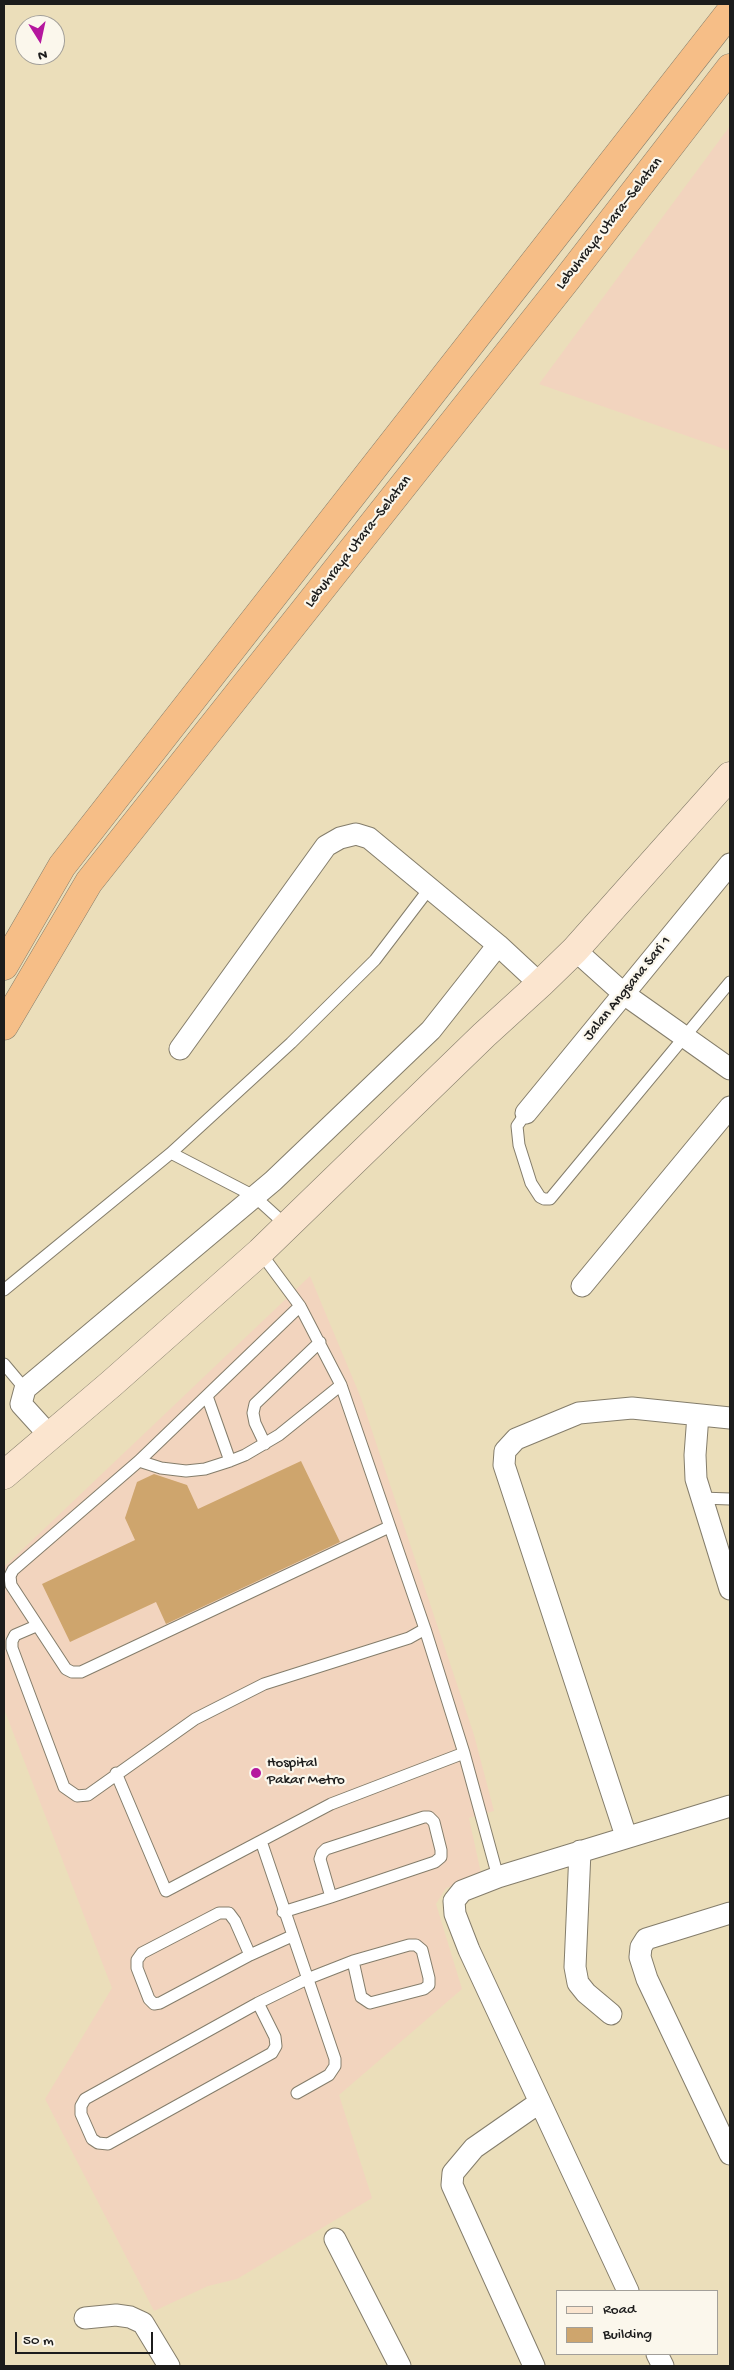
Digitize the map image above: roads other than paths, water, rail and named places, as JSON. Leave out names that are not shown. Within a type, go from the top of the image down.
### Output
[{"type":"highway","points":[[4,966],[62,866],[730,12]]},
{"type":"highway","name":"Lebuhraya Utara–Selatan","points":[[4,1026],[89,882],[561,287],[730,68]]},
{"type":"main road","points":[[4,1475],[260,1252],[484,1035],[540,984],[575,950],[730,776]]},
{"type":"street","points":[[180,1049],[326,846],[340,838],[356,834],[369,838],[498,945],[540,984]]},
{"type":"street","name":"Jalan Angsana Sari 1","points":[[526,1113],[730,864]]},
{"type":"street","points":[[50,1436],[21,1404],[25,1389],[273,1181],[432,1030],[498,945]]},
{"type":"street","points":[[575,950],[624,994],[686,1036],[730,1069]]},
{"type":"street","points":[[582,1286],[730,1107]]},
{"type":"street","points":[[626,1836],[504,1465],[505,1452],[516,1438],[579,1413],[632,1408],[730,1418]]},
{"type":"street","points":[[698,1416],[695,1456],[696,1479],[729,1584]]},
{"type":"street","points":[[628,2290],[469,1950],[455,1914],[454,1901],[462,1891],[498,1877],[626,1836],[730,1806]]},
{"type":"street","points":[[580,1851],[575,1943],[578,1983],[586,1993],[611,2014]]},
{"type":"street","points":[[730,1913],[646,1939],[641,1947],[640,1956],[647,1979],[730,2154]]},
{"type":"street","points":[[534,2366],[452,2185],[453,2173],[474,2148],[540,2102]]},
{"type":"street","points":[[335,2239],[400,2366]]},
{"type":"street","points":[[86,2318],[116,2314],[130,2317],[143,2324],[169,2366]]},
{"type":"lane","points":[[4,1290],[171,1153],[339,997],[374,960],[429,889]]},
{"type":"lane","points":[[526,1113],[517,1126],[519,1145],[531,1183],[540,1197],[544,1199],[550,1198],[730,982]]},
{"type":"lane","points":[[171,1153],[254,1196],[288,1226]]},
{"type":"lane","points":[[260,1252],[300,1306],[341,1385],[425,1629],[464,1753],[498,1877]]},
{"type":"lane","points":[[300,1306],[139,1461],[13,1570],[10,1576],[11,1585],[36,1626],[66,1669],[72,1672],[80,1672],[389,1527]]},
{"type":"lane","points":[[265,1444],[255,1423],[253,1413],[255,1404],[320,1342]]},
{"type":"lane","points":[[4,1364],[25,1389]]},
{"type":"lane","points":[[139,1461],[161,1468],[186,1471],[205,1469],[230,1461],[265,1444],[310,1412],[341,1385]]},
{"type":"lane","points":[[207,1396],[230,1461]]},
{"type":"lane","points":[[701,1498],[730,1499]]},
{"type":"lane","points":[[36,1626],[15,1635],[12,1641],[12,1648],[64,1787],[76,1796],[88,1794],[195,1719],[264,1684],[409,1638],[425,1629]]},
{"type":"lane","points":[[116,1773],[164,1891],[331,1804],[464,1753]]},
{"type":"lane","points":[[283,1912],[435,1862],[441,1858],[441,1850],[434,1822],[429,1816],[424,1817],[326,1849],[320,1859],[331,1896]]},
{"type":"lane","points":[[261,1841],[283,1912],[332,2050],[335,2066],[329,2075],[297,2093]]},
{"type":"lane","points":[[250,1955],[235,1921],[229,1913],[219,1912],[142,1953],[137,1960],[137,1968],[149,1999],[154,2004],[160,2003],[250,1955],[292,1936]]},
{"type":"lane","points":[[258,2002],[275,2037],[276,2046],[272,2053],[108,2144],[98,2143],[92,2139],[81,2114],[81,2106],[85,2099],[258,2002],[353,1961],[409,1945],[416,1945],[422,1950],[429,1985],[424,1989],[370,2003],[361,1997],[353,1961]]},
{"type":"place","name":"Hospital Pakar Metro","points":[[256,1773]]}]
